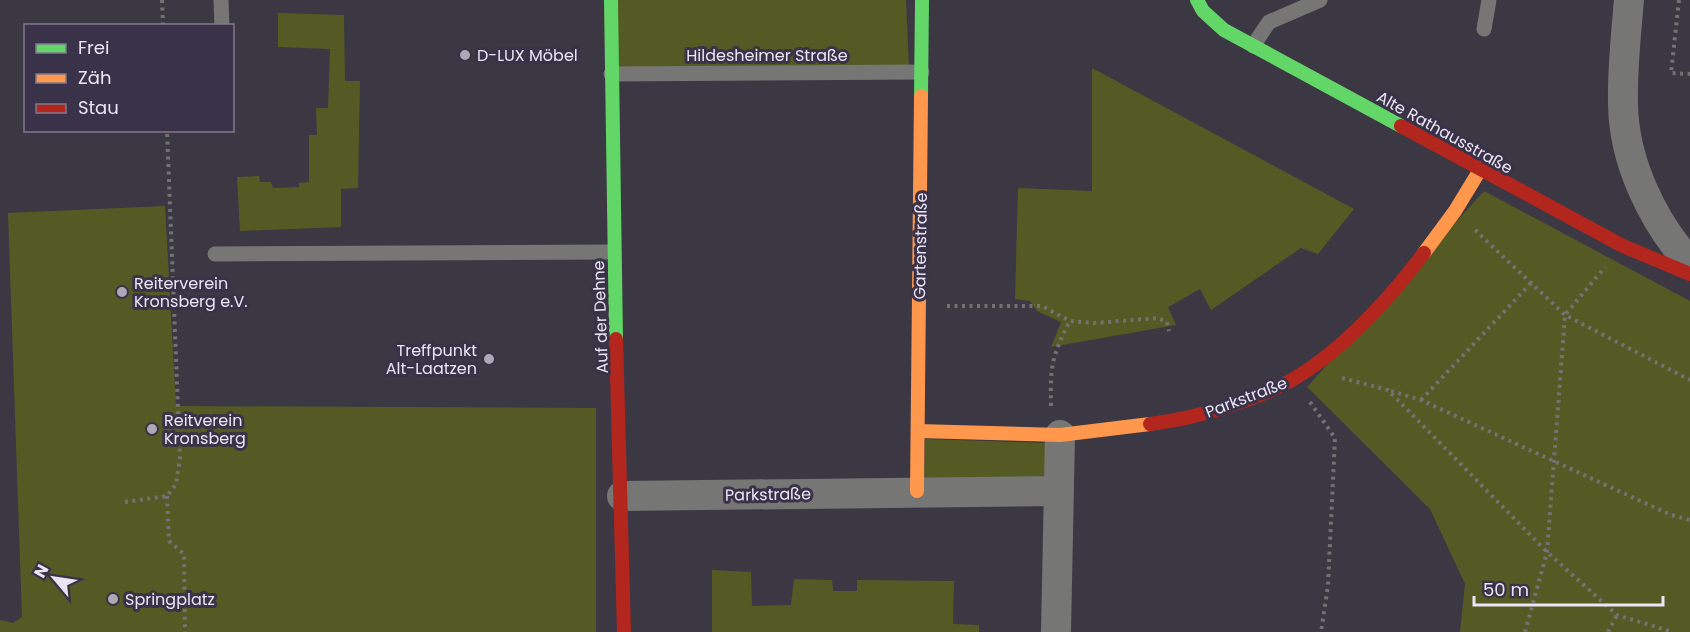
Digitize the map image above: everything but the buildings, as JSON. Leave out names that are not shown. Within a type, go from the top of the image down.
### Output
[{"type":"street","name":"Auf der Dehne","points":[[611,0],[614,252],[624,632]]},
{"type":"street","name":"Gartenstraße","points":[[917,491],[922,0]]},
{"type":"street","name":"Alte Rathausstraße","points":[[1197,0],[1203,11],[1224,30],[1623,246],[1690,274]]},
{"type":"street","points":[[1629,0],[1623,107],[1632,158],[1650,206],[1675,246],[1690,263]]},
{"type":"street","name":"Parkstraße","points":[[918,431],[1057,435],[1159,424],[1222,409],[1294,379],[1311,368],[1389,299],[1455,211],[1480,170]]},
{"type":"street","points":[[1056,632],[1057,435]]},
{"type":"street","name":"Parkstraße","points":[[622,496],[1058,491]]},
{"type":"lane","points":[[221,0],[222,24]]},
{"type":"lane","points":[[1253,46],[1269,22],[1320,0]]},
{"type":"lane","points":[[1484,29],[1489,0]]},
{"type":"lane","name":"Hildesheimer Straße","points":[[611,74],[922,72]]},
{"type":"lane","points":[[215,254],[614,252]]},
{"type":"path","points":[[162,0],[163,24]]},
{"type":"path","points":[[1679,0],[1671,73],[1690,74]]},
{"type":"path","points":[[167,132],[180,459],[176,484],[167,496],[169,541],[184,554],[185,632]]},
{"type":"path","points":[[1455,211],[1565,315],[1690,381]]},
{"type":"path","points":[[1525,632],[1547,552],[1565,315],[1623,246]]},
{"type":"path","points":[[1421,400],[1530,283]]},
{"type":"path","points":[[920,306],[1042,306],[1070,321],[1094,322],[1158,318],[1167,322],[1169,331]]},
{"type":"path","points":[[1057,435],[1050,370],[1054,350],[1070,321]]},
{"type":"path","points":[[1311,368],[1421,400],[1671,515],[1690,520]]},
{"type":"path","points":[[1294,379],[1335,438],[1328,585],[1321,632]]},
{"type":"path","points":[[1388,390],[1547,552],[1617,615],[1673,632]]},
{"type":"path","points":[[125,502],[167,496]]},
{"type":"path","points":[[1608,632],[1617,615]]},
{"type":"green space","points":[[618,0],[906,0],[909,68],[616,69]]},
{"type":"green space","points":[[278,13],[344,15],[345,81],[360,81],[358,188],[341,189],[341,227],[240,231],[237,177],[259,176],[260,182],[271,182],[273,188],[299,187],[299,183],[309,182],[309,135],[317,135],[316,108],[328,108],[330,49],[278,47]]},
{"type":"green space","points":[[1092,68],[1354,209],[1318,254],[1301,248],[1211,310],[1200,289],[1168,307],[1176,325],[1051,347],[1061,322],[1037,311],[1030,301],[1015,299],[1018,188],[1092,191]]},
{"type":"green space","points":[[1484,191],[1690,301],[1690,632],[1460,632],[1465,584],[1430,509],[1307,387]]},
{"type":"green space","points":[[165,206],[176,406],[596,408],[596,632],[0,632],[0,620],[13,623],[22,617],[8,213]]},
{"type":"green space","points":[[925,439],[1050,443],[1049,482],[924,483]]},
{"type":"green space","points":[[712,570],[751,572],[752,606],[791,605],[794,579],[832,580],[833,591],[857,591],[857,580],[954,581],[953,624],[979,625],[979,632],[712,632]]},
{"type":"traffic: fast","points":[[611,0],[616,339]]},
{"type":"traffic: fast","points":[[921,96],[922,0]]},
{"type":"traffic: fast","points":[[1197,0],[1203,11],[1224,30],[1401,126]]},
{"type":"traffic: slow","points":[[917,491],[921,96]]},
{"type":"traffic: slow","points":[[1424,253],[1455,211],[1480,170]]},
{"type":"traffic: slow","points":[[918,431],[1060,435],[1150,424]]},
{"type":"traffic: jam","points":[[1401,126],[1623,246],[1690,274]]},
{"type":"traffic: jam","points":[[1150,424],[1186,418],[1245,401],[1297,377],[1333,351],[1366,321],[1424,253]]},
{"type":"traffic: jam","points":[[616,339],[624,632]]},
{"type":"place","name":"D-LUX Möbel","points":[[465,55]]},
{"type":"place","name":"Reiterverein Kronsberg e.V.","points":[[122,292]]},
{"type":"place","name":"Treffpunkt Alt-Laatzen","points":[[489,359]]},
{"type":"place","name":"Reitverein Kronsberg","points":[[152,429]]},
{"type":"place","name":"Springplatz","points":[[113,599]]}]
